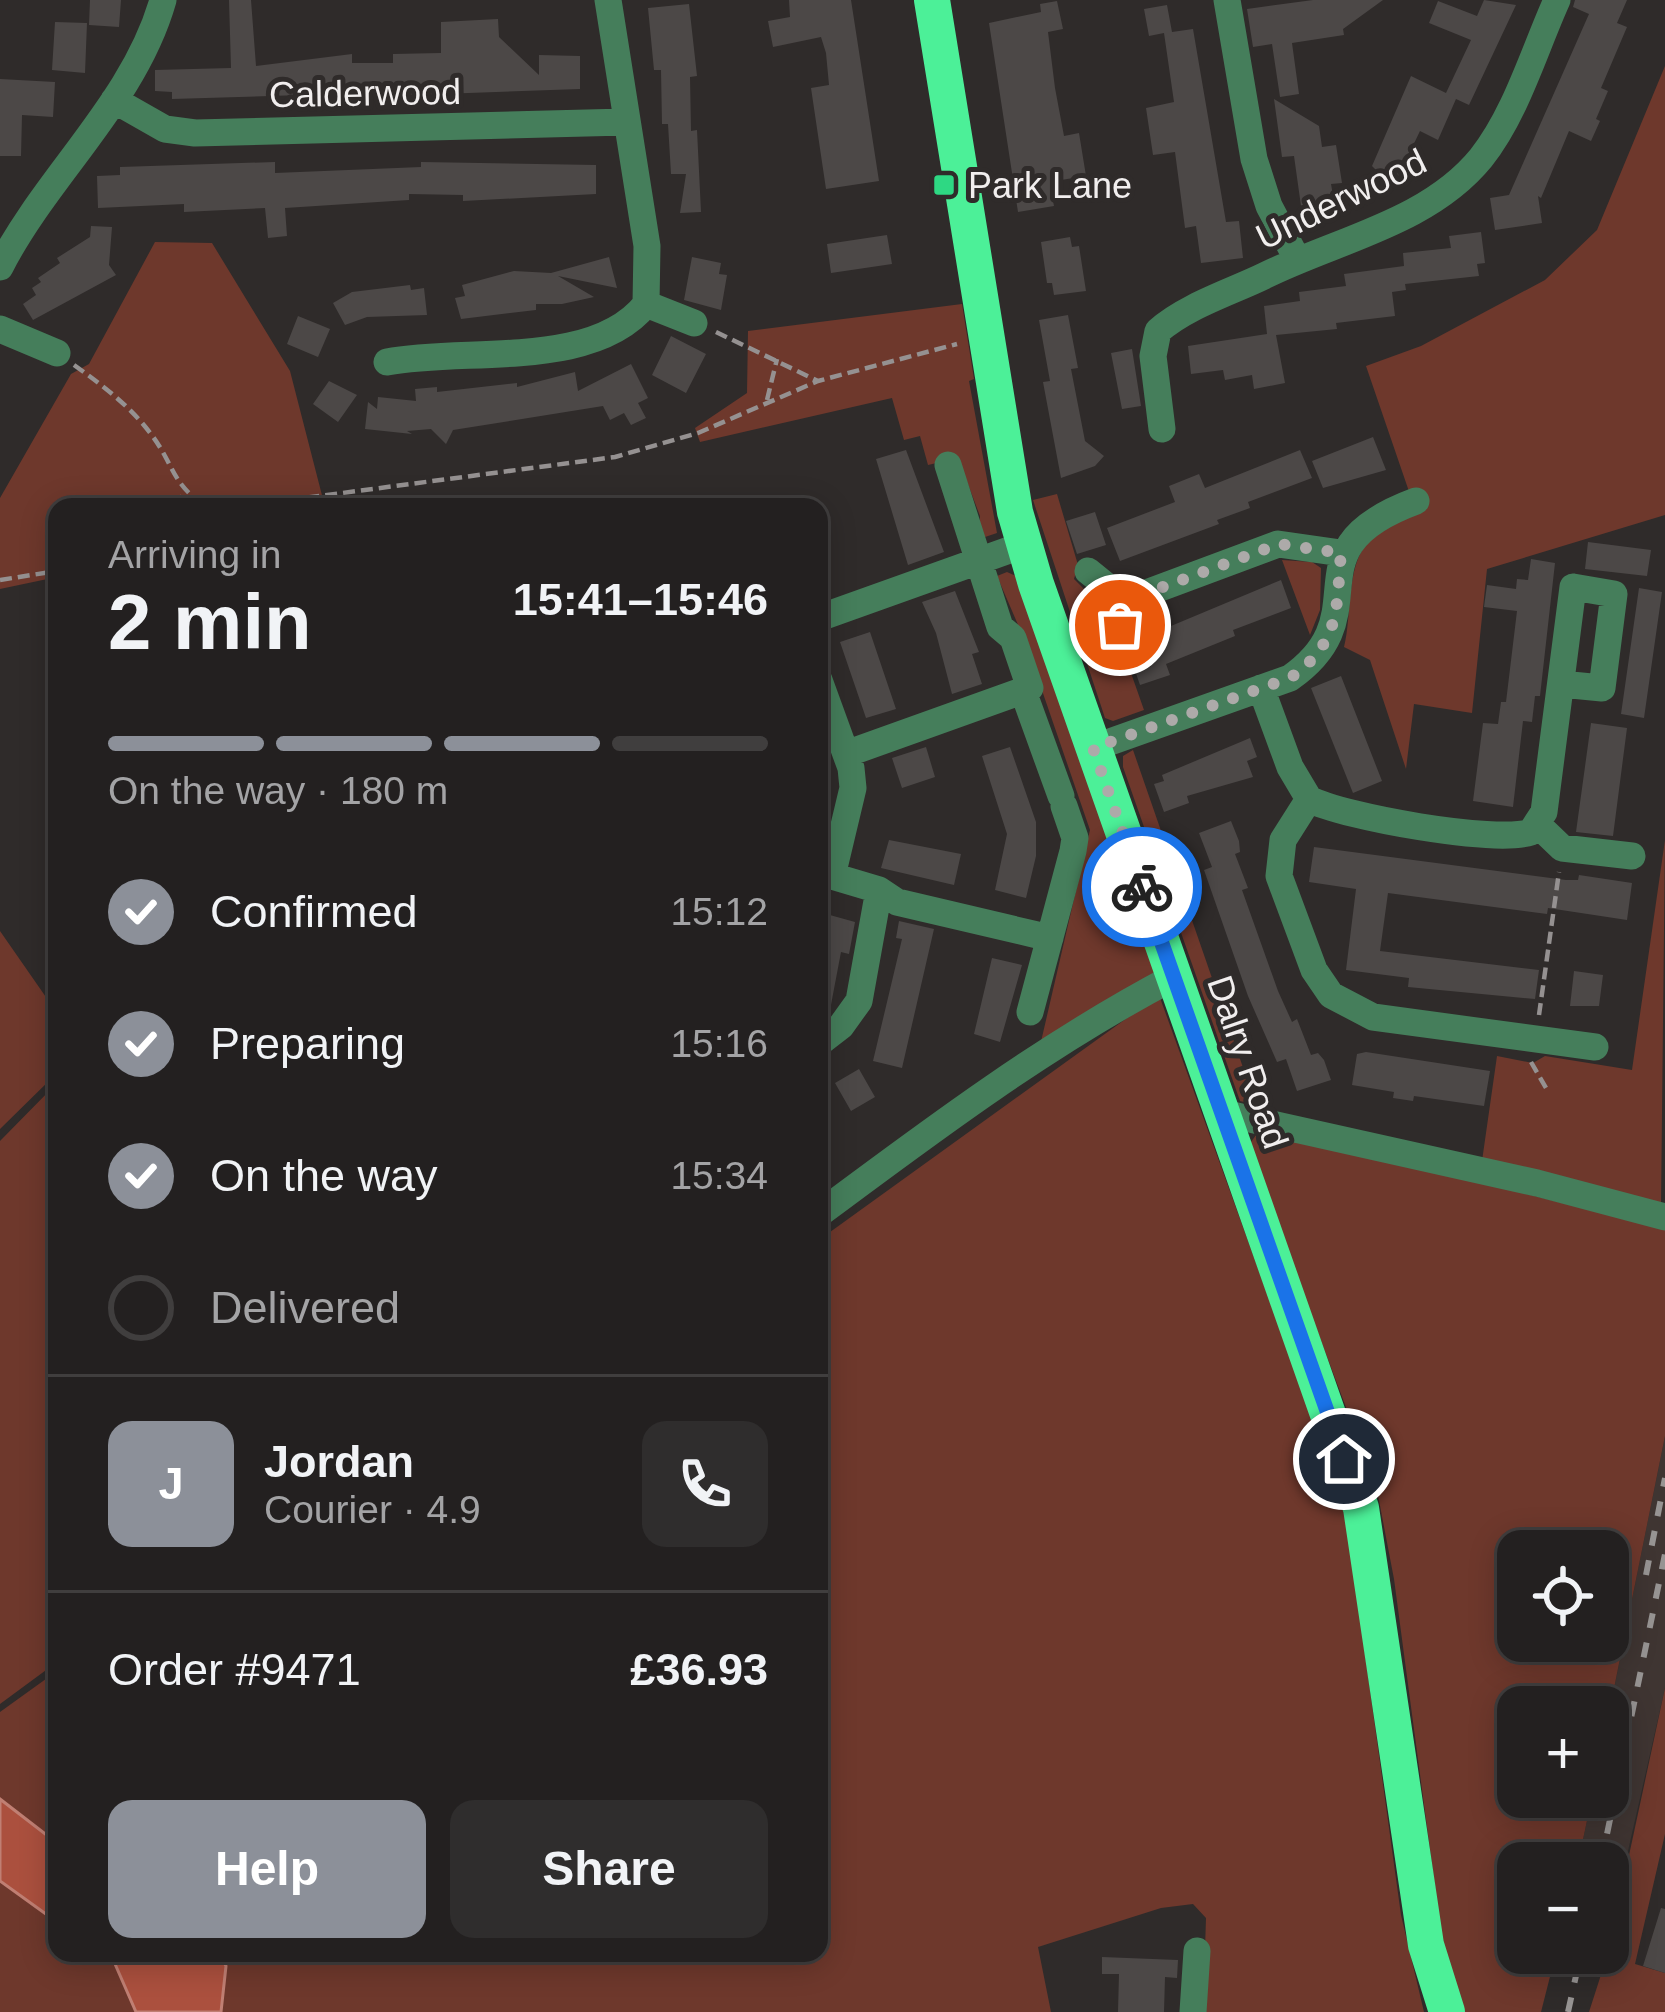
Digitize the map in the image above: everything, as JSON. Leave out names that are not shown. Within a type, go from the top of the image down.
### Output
[{"type":"highway","name":"Dalry Road","points":[[932,0],[1023,545],[1361,1508],[1426,1945],[1440,2010]]},
{"type":"street","points":[[0,267],[114,100],[152,35],[163,0]]},
{"type":"street","points":[[387,362],[428,354],[586,344],[616,333],[646,304],[647,246],[608,0]]},
{"type":"street","points":[[1227,0],[1253,160],[1269,206],[1298,260]]},
{"type":"street","name":"Underwood","points":[[1162,429],[1153,356],[1158,332],[1298,260],[1417,210],[1468,172],[1499,129],[1557,0]]},
{"type":"street","name":"Calderwood","points":[[114,100],[165,129],[195,133],[626,122]]},
{"type":"street","points":[[646,304],[694,323]]},
{"type":"street","points":[[0,329],[57,353]]},
{"type":"street","points":[[948,465],[1000,627],[1013,638],[1075,838],[1030,1012]]},
{"type":"street","points":[[1093,748],[1304,668],[1332,634],[1341,553],[1369,520],[1416,501]]},
{"type":"street","points":[[1125,601],[1279,544],[1341,553]]},
{"type":"street","points":[[828,615],[1023,545]]},
{"type":"street","points":[[1088,571],[1125,601]]},
{"type":"street","points":[[1116,650],[1125,601]]},
{"type":"street","points":[[1261,688],[1290,767],[1309,799],[1336,811],[1511,836],[1531,832],[1538,825],[1561,684]]},
{"type":"street","points":[[846,754],[1026,690]]},
{"type":"street","points":[[828,705],[853,788],[828,868]]},
{"type":"street","points":[[1309,799],[1283,841],[1279,876],[1314,970],[1330,995],[1347,1008],[1373,1017],[1595,1047]]},
{"type":"street","points":[[1538,825],[1562,848],[1633,856]]},
{"type":"street","points":[[828,875],[879,890],[897,902],[1050,938]]},
{"type":"street","points":[[828,1035],[859,1001],[879,890]]},
{"type":"street","points":[[828,1207],[1007,1078],[1115,1008],[1174,977]]},
{"type":"street","points":[[1223,1113],[1537,1183],[1660,1216]]},
{"type":"street","points":[[1193,2012],[1197,1952]]},
{"type":"path","points":[[694,323],[818,382]]},
{"type":"path","points":[[287,498],[560,468],[615,457],[698,433],[818,382],[986,336]]},
{"type":"path","points":[[57,353],[118,398],[141,423],[183,492],[193,498]]},
{"type":"path","points":[[766,402],[778,359]]},
{"type":"path","points":[[182,498],[183,492]]},
{"type":"path","points":[[0,580],[48,572]]},
{"type":"path","points":[[1546,1088],[1531,1066],[1562,848]]},
{"type":"shaded area","points":[[1665,66],[1665,515],[1487,569],[1472,713],[1414,704],[1406,769],[1370,660],[1344,647],[1360,553],[1377,533],[1415,509],[1366,366],[1421,346],[1545,280],[1597,230]]},
{"type":"shaded area","points":[[155,242],[212,243],[290,371],[323,498],[48,498],[48,579],[0,589],[0,498],[71,374],[89,364]]},
{"type":"shaded area","points":[[962,304],[974,379],[969,381],[997,533],[979,539],[980,516],[958,458],[928,465],[920,436],[904,440],[892,398],[700,442],[695,428],[747,393],[748,331]]},
{"type":"shaded area","points":[[1057,494],[1078,565],[1074,579],[1105,610],[1101,649],[1109,658],[1125,656],[1144,710],[1113,721],[1105,718],[1033,500]]},
{"type":"shaded area","points":[[1282,560],[1312,562],[1321,568],[1320,610],[1310,635]]},
{"type":"shaded area","points":[[1007,572],[1016,576],[1156,975],[1040,1046],[1090,830],[1025,641],[997,576]]},
{"type":"shaded area","points":[[1133,750],[1256,1105],[1240,1101],[1123,767],[1123,756]]},
{"type":"shaded area","points":[[1665,840],[1661,1205],[1482,1161],[1497,1056],[1533,1063],[1545,1056],[1632,1070]]},
{"type":"shaded area","points":[[0,931],[48,1000],[48,1082],[0,1129]]},
{"type":"shaded area","points":[[1159,995],[1345,1509],[1401,1915],[1424,2012],[1203,2012],[1206,1918],[1193,1904],[1161,1908],[1038,1947],[1051,2012],[221,2012],[224,1962],[828,1962],[828,1234]]},
{"type":"shaded area","points":[[48,1092],[48,1669],[0,1704],[0,1141]]},
{"type":"shaded area","points":[[1262,1127],[1665,1229],[1665,1436],[1629,1614],[1629,1530],[1497,1530],[1497,1662],[1619,1662],[1614,1686],[1497,1686],[1497,1818],[1588,1818],[1582,1842],[1497,1842],[1497,1974],[1551,1974],[1541,2012],[1463,2012],[1445,1962],[1394,1579],[1377,1490],[1248,1146]]},
{"type":"shaded area","points":[[1665,1436],[1665,1688],[1629,1847],[1629,1842],[1582,1842],[1588,1818],[1629,1818],[1629,1686],[1614,1686],[1619,1662],[1629,1662],[1629,1614]]},
{"type":"shaded area","points":[[48,1677],[48,1836],[0,1799],[0,1712]]},
{"type":"shaded area","points":[[1665,1688],[1665,1834],[1635,1964],[1665,1973],[1665,2012],[1589,2012],[1601,1974],[1629,1974],[1629,1855]]},
{"type":"shaded area","points":[[0,1799],[48,1836],[48,1916],[0,1881]]},
{"type":"shaded area","points":[[0,1881],[48,1916],[48,1962],[111,1962],[136,2012],[0,2012]]},
{"type":"shaded area","points":[[224,1962],[221,2012],[136,2012],[115,1964]]},
{"type":"building","points":[[90,0],[121,0],[119,27],[89,25]]},
{"type":"building","points":[[229,0],[251,0],[256,66],[352,54],[352,63],[393,63],[393,54],[441,53],[441,22],[498,19],[499,37],[539,75],[539,55],[580,56],[580,89],[302,99],[302,95],[172,99],[172,92],[155,91],[155,70],[231,68]]},
{"type":"building","points":[[789,0],[851,0],[879,181],[826,189],[811,88],[829,85],[826,53],[821,37],[773,47],[768,21],[790,17]]},
{"type":"building","points":[[1313,0],[1383,0],[1343,29],[1344,35],[1292,43],[1299,94],[1280,97],[1272,44],[1253,47],[1247,9]]},
{"type":"building","points":[[1484,0],[1516,5],[1469,105],[1456,99],[1438,140],[1420,131],[1393,187],[1372,166],[1411,76],[1446,93],[1471,40],[1429,23],[1438,1],[1477,16]]},
{"type":"building","points":[[1575,0],[1627,0],[1617,23],[1627,27],[1601,88],[1608,91],[1596,119],[1600,121],[1591,141],[1569,131],[1541,198],[1538,196],[1542,223],[1495,230],[1490,198],[1509,195],[1589,14],[1573,7]]},
{"type":"building","points":[[1057,1],[1063,29],[1048,32],[1055,88],[1064,136],[1079,133],[1086,176],[1061,180],[1064,194],[1052,196],[1054,206],[1018,212],[989,23],[1041,12],[1040,4]]},
{"type":"building","points":[[689,4],[697,76],[690,77],[691,131],[697,130],[701,212],[680,213],[686,174],[671,174],[668,124],[662,124],[661,70],[654,70],[648,8]]},
{"type":"building","points":[[1167,5],[1172,32],[1193,29],[1226,222],[1239,221],[1243,258],[1201,263],[1196,226],[1185,228],[1175,152],[1153,155],[1146,108],[1174,102],[1164,33],[1149,36],[1144,9]]},
{"type":"building","points":[[55,22],[87,23],[85,73],[52,70]]},
{"type":"building","points":[[0,79],[55,82],[53,117],[22,115],[21,156],[0,156]]},
{"type":"building","points":[[1274,99],[1319,126],[1322,147],[1336,145],[1342,183],[1331,184],[1334,201],[1301,206],[1294,156],[1282,157]]},
{"type":"building","points":[[275,162],[275,173],[421,167],[421,162],[596,165],[596,194],[463,201],[463,195],[409,194],[409,200],[285,208],[287,236],[268,238],[265,208],[184,212],[184,204],[98,208],[97,176],[120,175],[120,167]]},
{"type":"building","points":[[91,226],[112,227],[109,265],[116,275],[33,320],[23,304],[36,295],[32,288],[41,282],[38,278],[60,263],[57,258],[90,237]]},
{"type":"building","points":[[1481,232],[1485,263],[1477,264],[1479,276],[1405,284],[1406,290],[1392,292],[1395,316],[1336,323],[1337,329],[1276,335],[1285,383],[1254,389],[1252,375],[1225,380],[1223,370],[1191,374],[1188,346],[1267,334],[1264,306],[1300,301],[1299,292],[1346,286],[1344,274],[1404,266],[1403,253],[1451,248],[1449,236]]},
{"type":"building","points":[[887,235],[892,264],[831,273],[827,244]]},
{"type":"building","points":[[1070,237],[1072,247],[1079,246],[1086,291],[1054,295],[1052,283],[1047,283],[1041,242]]},
{"type":"building","points":[[609,257],[617,288],[558,276],[594,297],[461,319],[455,298],[465,296],[462,285],[514,271],[551,273]]},
{"type":"building","points":[[692,257],[721,263],[719,274],[727,275],[721,310],[684,300]]},
{"type":"building","points":[[410,285],[411,290],[424,288],[427,315],[367,317],[345,325],[333,303],[352,292]]},
{"type":"building","points":[[1068,315],[1078,368],[1071,369],[1085,441],[1104,456],[1095,466],[1061,478],[1043,382],[1050,381],[1039,320]]},
{"type":"building","points":[[298,316],[330,329],[318,357],[287,344]]},
{"type":"building","points":[[671,336],[706,354],[686,393],[652,375]]},
{"type":"building","points":[[1132,349],[1141,406],[1122,409],[1111,353]]},
{"type":"building","points":[[631,364],[648,398],[638,403],[646,418],[631,425],[624,413],[610,420],[603,406],[453,430],[446,444],[431,429],[407,431],[412,434],[365,429],[368,402],[377,409],[378,397],[416,401],[415,389],[437,387],[437,392],[517,383],[517,387],[575,372],[578,391]]},
{"type":"building","points":[[329,381],[357,395],[338,422],[313,404]]},
{"type":"building","points":[[1373,437],[1386,470],[1323,488],[1312,461]]},
{"type":"building","points":[[906,450],[944,552],[908,565],[876,459]]},
{"type":"building","points":[[1300,450],[1312,478],[1248,502],[1250,508],[1217,520],[1219,524],[1120,561],[1107,528],[1175,502],[1169,486],[1199,474],[1205,488]]},
{"type":"building","points":[[1095,512],[1106,545],[1077,554],[1066,521]]},
{"type":"building","points":[[1588,542],[1651,550],[1647,576],[1585,569]]},
{"type":"building","points":[[1531,559],[1555,563],[1540,696],[1535,696],[1532,722],[1523,721],[1513,807],[1473,801],[1483,723],[1498,724],[1501,702],[1506,702],[1517,611],[1484,607],[1487,585],[1516,589],[1517,579],[1528,580]]},
{"type":"building","points":[[1281,580],[1291,608],[1233,630],[1235,636],[1166,664],[1170,675],[1140,685],[1131,659],[1164,643],[1159,631]]},
{"type":"building","points":[[1639,588],[1662,592],[1644,718],[1621,714]]},
{"type":"building","points":[[955,591],[979,652],[972,654],[982,684],[952,694],[936,633],[922,602]]},
{"type":"building","points":[[870,632],[896,709],[866,718],[840,642]]},
{"type":"building","points":[[1341,676],[1382,781],[1353,793],[1311,688]]},
{"type":"building","points":[[1591,723],[1627,728],[1613,836],[1576,832]]},
{"type":"building","points":[[1250,738],[1257,757],[1247,761],[1253,777],[1187,796],[1189,803],[1164,812],[1154,784],[1164,781],[1162,775]]},
{"type":"building","points":[[926,747],[935,777],[902,788],[892,758]]},
{"type":"building","points":[[1010,747],[1036,822],[1036,856],[1026,898],[995,890],[1007,834],[982,756]]},
{"type":"building","points":[[1231,821],[1239,841],[1240,852],[1235,854],[1248,888],[1242,890],[1278,991],[1292,1022],[1297,1019],[1311,1055],[1318,1053],[1324,1060],[1331,1080],[1297,1091],[1286,1059],[1277,1062],[1248,996],[1204,870],[1212,867],[1199,833]]},
{"type":"building","points":[[889,840],[961,854],[954,885],[881,868]]},
{"type":"building","points":[[1314,847],[1566,880],[1578,880],[1579,875],[1632,883],[1627,920],[1388,893],[1380,951],[1539,970],[1535,999],[1408,987],[1409,978],[1346,970],[1356,889],[1309,882]]},
{"type":"building","points":[[828,914],[855,922],[849,954],[841,952],[830,1010]]},
{"type":"building","points":[[899,921],[934,929],[902,1068],[873,1061],[902,939],[896,938]]},
{"type":"building","points":[[992,958],[1022,965],[1000,1042],[974,1034]]},
{"type":"building","points":[[1574,971],[1603,975],[1599,1006],[1570,1006]]},
{"type":"building","points":[[1357,1054],[1490,1071],[1484,1106],[1414,1096],[1413,1101],[1393,1098],[1394,1092],[1352,1085]]},
{"type":"building","points":[[859,1069],[875,1097],[851,1111],[835,1083]]},
{"type":"building","points":[[1661,1908],[1665,1909],[1665,1973],[1643,1966]]},
{"type":"building","points":[[1102,1957],[1178,1960],[1177,1978],[1165,1977],[1164,2012],[1118,2012],[1119,1974],[1102,1974]]},
{"type":"railway","points":[[1646,1575],[1665,1478]]},
{"type":"railway","points":[[1605,1842],[1665,1554]]},
{"type":"railway","points":[[1568,2012],[1576,1974]]},
{"type":"way so far","points":[[1120,625],[1125,601],[1264,548],[1311,545],[1341,553],[1332,634],[1304,668],[1290,678],[1093,748],[1142,887]]},
{"type":"place","name":"Park Lane","points":[[944,185]]},
{"type":"route","points":[[1142,887],[1344,1459]]}]
